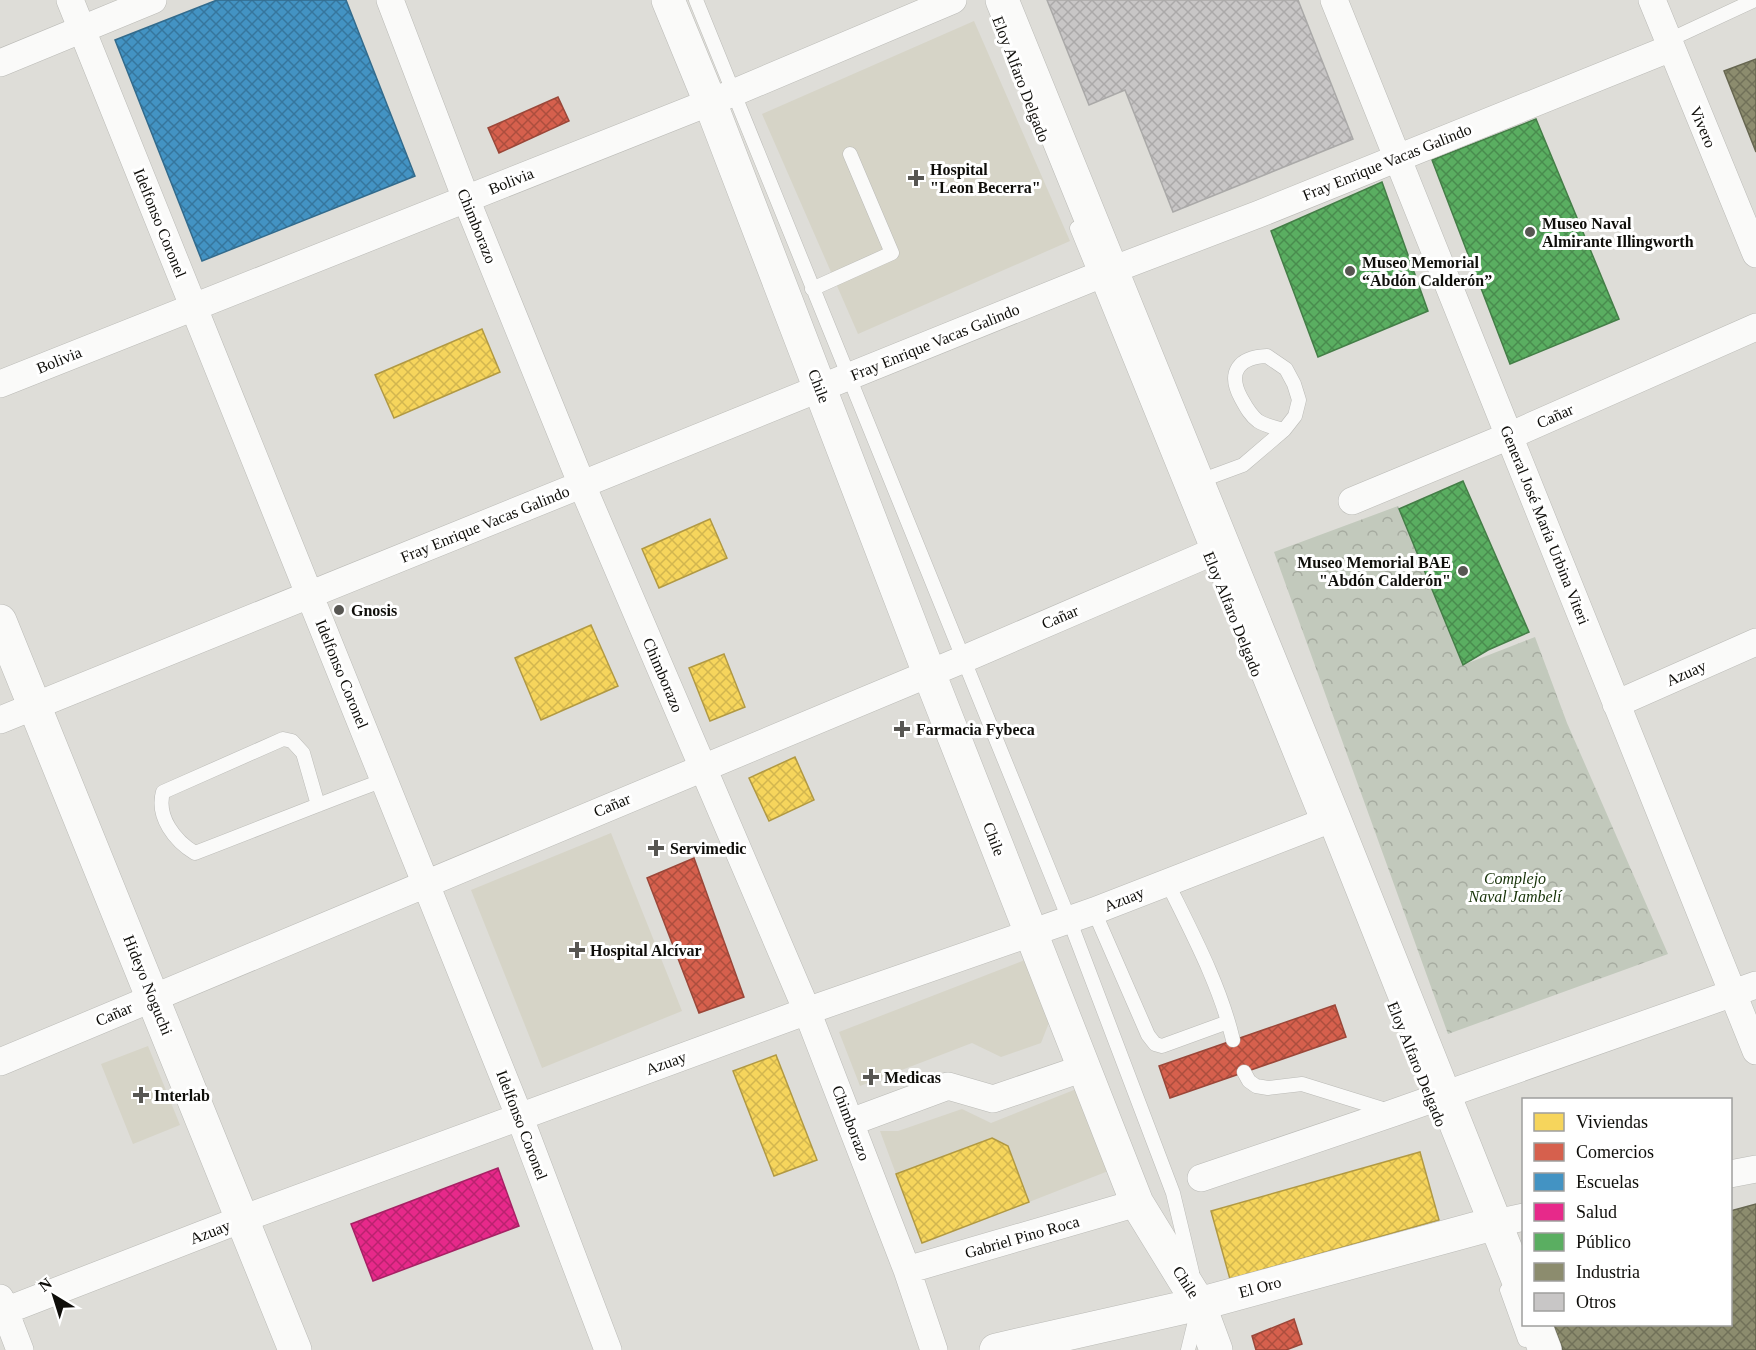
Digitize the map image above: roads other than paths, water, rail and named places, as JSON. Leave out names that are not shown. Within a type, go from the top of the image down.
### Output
[{"type":"main road","name":"Chile","points":[[668,0],[722,97],[834,383],[929,673],[1137,1203],[1200,1304]]},
{"type":"main road","name":"Eloy Alfaro Delgado","points":[[1002,0],[1104,273],[1197,482],[1216,550],[1434,1098],[1501,1222]]},
{"type":"main road","name":"Hideyo Noguchi","points":[[0,621],[295,1350]]},
{"type":"main road","name":"El Oro","points":[[996,1350],[1200,1304],[1501,1222]]},
{"type":"main road","points":[[1501,1222],[1508,1280]]},
{"type":"main road","points":[[1200,1304],[1216,1350]]},
{"type":"main road","points":[[1536,1326],[1545,1350]]},
{"type":"street","name":"Idelfonso Coronel","points":[[70,0],[520,1118],[608,1350]]},
{"type":"street","points":[[0,63],[153,0]]},
{"type":"street","name":"Chimborazo","points":[[390,0],[466,199],[582,485],[807,1011],[907,1270],[934,1350]]},
{"type":"street","name":"Bolivia","points":[[0,384],[722,97],[953,0]]},
{"type":"street","name":"General José María Urbina Viteri","points":[[1334,0],[1617,704],[1745,989],[1756,1051]]},
{"type":"street","name":"Vivero","points":[[1652,0],[1756,254]]},
{"type":"street","name":"Fray Enrique Vacas Galindo","points":[[0,720],[1104,273],[1259,214],[1670,44]]},
{"type":"street","name":"Cañar","points":[[1352,501],[1509,436],[1756,327]]},
{"type":"street","name":"Cañar","points":[[0,1062],[964,659],[1216,550]]},
{"type":"street","name":"Azuay","points":[[1617,704],[1756,642]]},
{"type":"street","name":"Azuay","points":[[2,1307],[807,1011],[1082,915],[1325,826]]},
{"type":"street","points":[[1201,1178],[1394,1113],[1745,989]]},
{"type":"street","points":[[851,1122],[948,1086],[993,1099],[1084,1068]]},
{"type":"street","points":[[1732,1174],[1756,1169]]},
{"type":"street","name":"Gabriel Pino Roca","points":[[907,1270],[1137,1203]]},
{"type":"street","points":[[2,1307],[20,1350]]},
{"type":"lane","name":"Chile","points":[[696,0],[722,97],[812,289],[834,383],[1082,915],[1173,1192],[1200,1304]]},
{"type":"lane","name":"Eloy Alfaro Delgado","points":[[992,0],[1050,155]]},
{"type":"lane","points":[[1670,44],[1755,0]]},
{"type":"lane","points":[[812,289],[892,253],[850,154]]},
{"type":"lane","name":"Eloy Alfaro Delgado","points":[[1071,210],[1104,273],[1216,550]]},
{"type":"lane","points":[[1197,482],[1243,465],[1284,430],[1295,416],[1299,400],[1286,369],[1268,356],[1249,359],[1240,365],[1234,375],[1236,389],[1249,413],[1270,427],[1284,430]]},
{"type":"lane","points":[[318,805],[303,753],[292,741],[283,739],[163,792],[160,802],[162,813],[176,838],[195,853],[384,780]]},
{"type":"lane","points":[[1167,882],[1200,951],[1233,1040]]},
{"type":"lane","points":[[1082,915],[1155,1044],[1162,1046],[1228,1022]]},
{"type":"lane","points":[[1244,1072],[1249,1081],[1256,1086],[1268,1088],[1302,1084],[1394,1113]]},
{"type":"lane","name":"Eloy Alfaro Delgado","points":[[1448,1142],[1501,1222]]},
{"type":"lane","points":[[1508,1280],[1529,1350]]},
{"type":"lane","points":[[1188,1350],[1200,1304]]},
{"type":"place","name":"Hospital \"Leon Becerra\"","points":[[916,178]]},
{"type":"place","name":"Museo Naval Almirante Illingworth","points":[[1530,232]]},
{"type":"place","name":"Museo Memorial “Abdón Calderón”","points":[[1350,271]]},
{"type":"place","name":"Museo Memorial BAE \"Abdón Calderón\"","points":[[1463,571]]},
{"type":"place","name":"Gnosis","points":[[339,610]]},
{"type":"place","name":"Farmacia Fybeca","points":[[902,729]]},
{"type":"place","name":"Servimedic","points":[[656,848]]},
{"type":"place","name":"Hospital Alcívar","points":[[577,950]]},
{"type":"place","name":"Medicas","points":[[871,1077]]},
{"type":"place","name":"Interlab","points":[[141,1095]]},
{"type":"park label","name":"Complejo Naval Jambelí","points":[[1515,887]]}]
